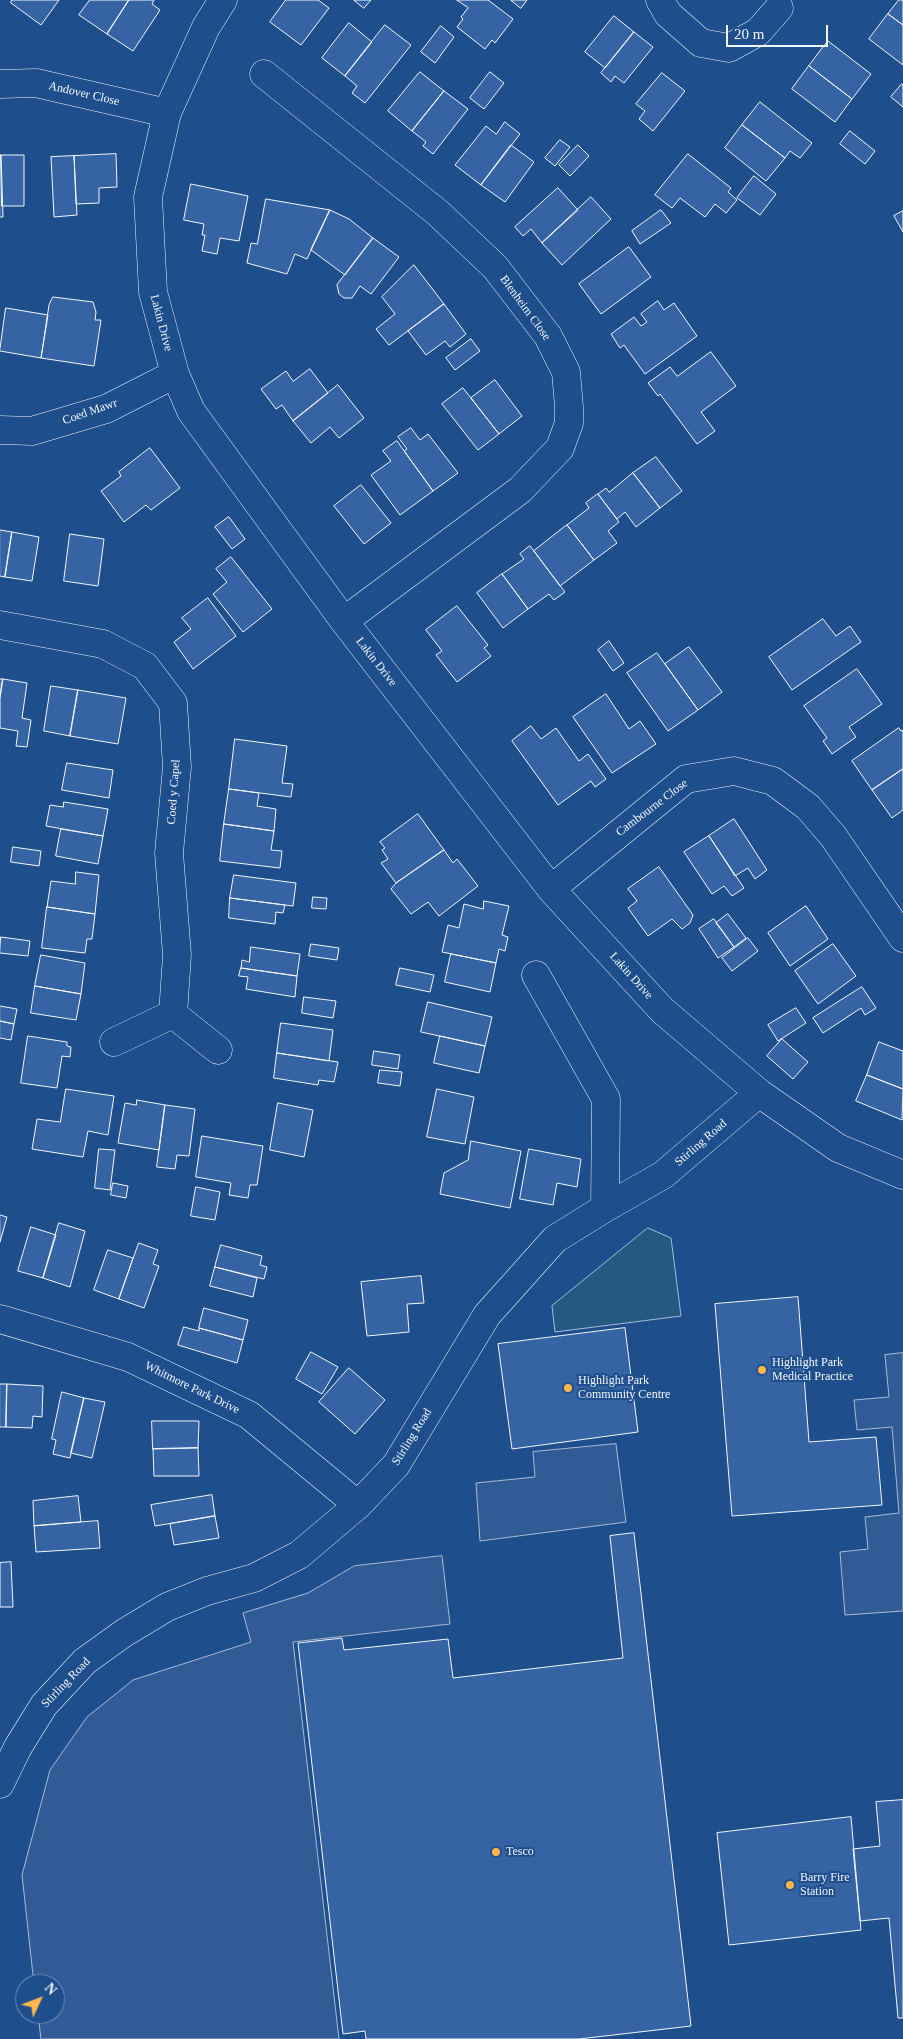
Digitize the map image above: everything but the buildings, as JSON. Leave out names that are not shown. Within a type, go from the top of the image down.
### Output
[{"type":"street","name":"Lakin Drive","points":[[223,0],[206,27],[167,114],[148,197],[153,292],[175,374],[191,411],[344,621],[551,889],[662,1010],[759,1093],[838,1148],[903,1175]]},
{"type":"street","points":[[660,0],[668,14],[701,44],[729,48],[758,32],[779,8]]},
{"type":"street","name":"Blenheim Close","points":[[264,74],[438,213],[495,267],[548,336],[566,372],[569,408],[568,423],[560,448],[520,490],[344,621]]},
{"type":"street","name":"Andover Close","points":[[0,84],[36,83],[167,114]]},
{"type":"street","name":"Coed Mawr","points":[[0,430],[32,430],[106,409],[175,374]]},
{"type":"street","name":"Coed y Capel","points":[[0,625],[103,644],[145,666],[173,702],[177,767],[169,853],[178,955],[173,1014]]},
{"type":"street","name":"Cambourne Close","points":[[551,889],[686,779],[734,771],[773,781],[808,807],[833,836],[903,938]]},
{"type":"street","points":[[536,975],[606,1099],[605,1208]]},
{"type":"street","points":[[114,1042],[173,1014],[218,1050]]},
{"type":"street","name":"Stirling Road","points":[[0,1784],[18,1747],[44,1705],[85,1661],[124,1633],[167,1607],[207,1591],[254,1578],[299,1555],[358,1505],[396,1465],[487,1315],[555,1239],[663,1175],[759,1093]]},
{"type":"street","name":"Whitmore Park Drive","points":[[0,1319],[128,1357],[249,1415],[358,1505]]},
{"type":"shaded area","points":[[648,1228],[671,1238],[681,1316],[555,1332],[552,1306]]},
{"type":"shaded area","points":[[903,1353],[903,1611],[845,1615],[840,1552],[868,1549],[865,1517],[899,1513],[892,1427],[857,1430],[854,1400],[889,1397],[885,1355]]},
{"type":"shaded area","points":[[616,1444],[626,1522],[480,1541],[476,1483],[535,1477],[533,1452]]},
{"type":"shaded area","points":[[442,1556],[450,1624],[293,1642],[339,2039],[41,2039],[39,2024],[65,2024],[65,1974],[33,1974],[22,1875],[50,1770],[87,1717],[133,1680],[251,1642],[243,1613],[308,1593],[354,1566]]},
{"type":"place","name":"Highlight Park Medical Practice","points":[[762,1370]]},
{"type":"place","name":"Highlight Park Community Centre","points":[[568,1388]]},
{"type":"place","name":"Tesco","points":[[496,1852]]},
{"type":"place","name":"Barry Fire Station","points":[[790,1885]]}]
